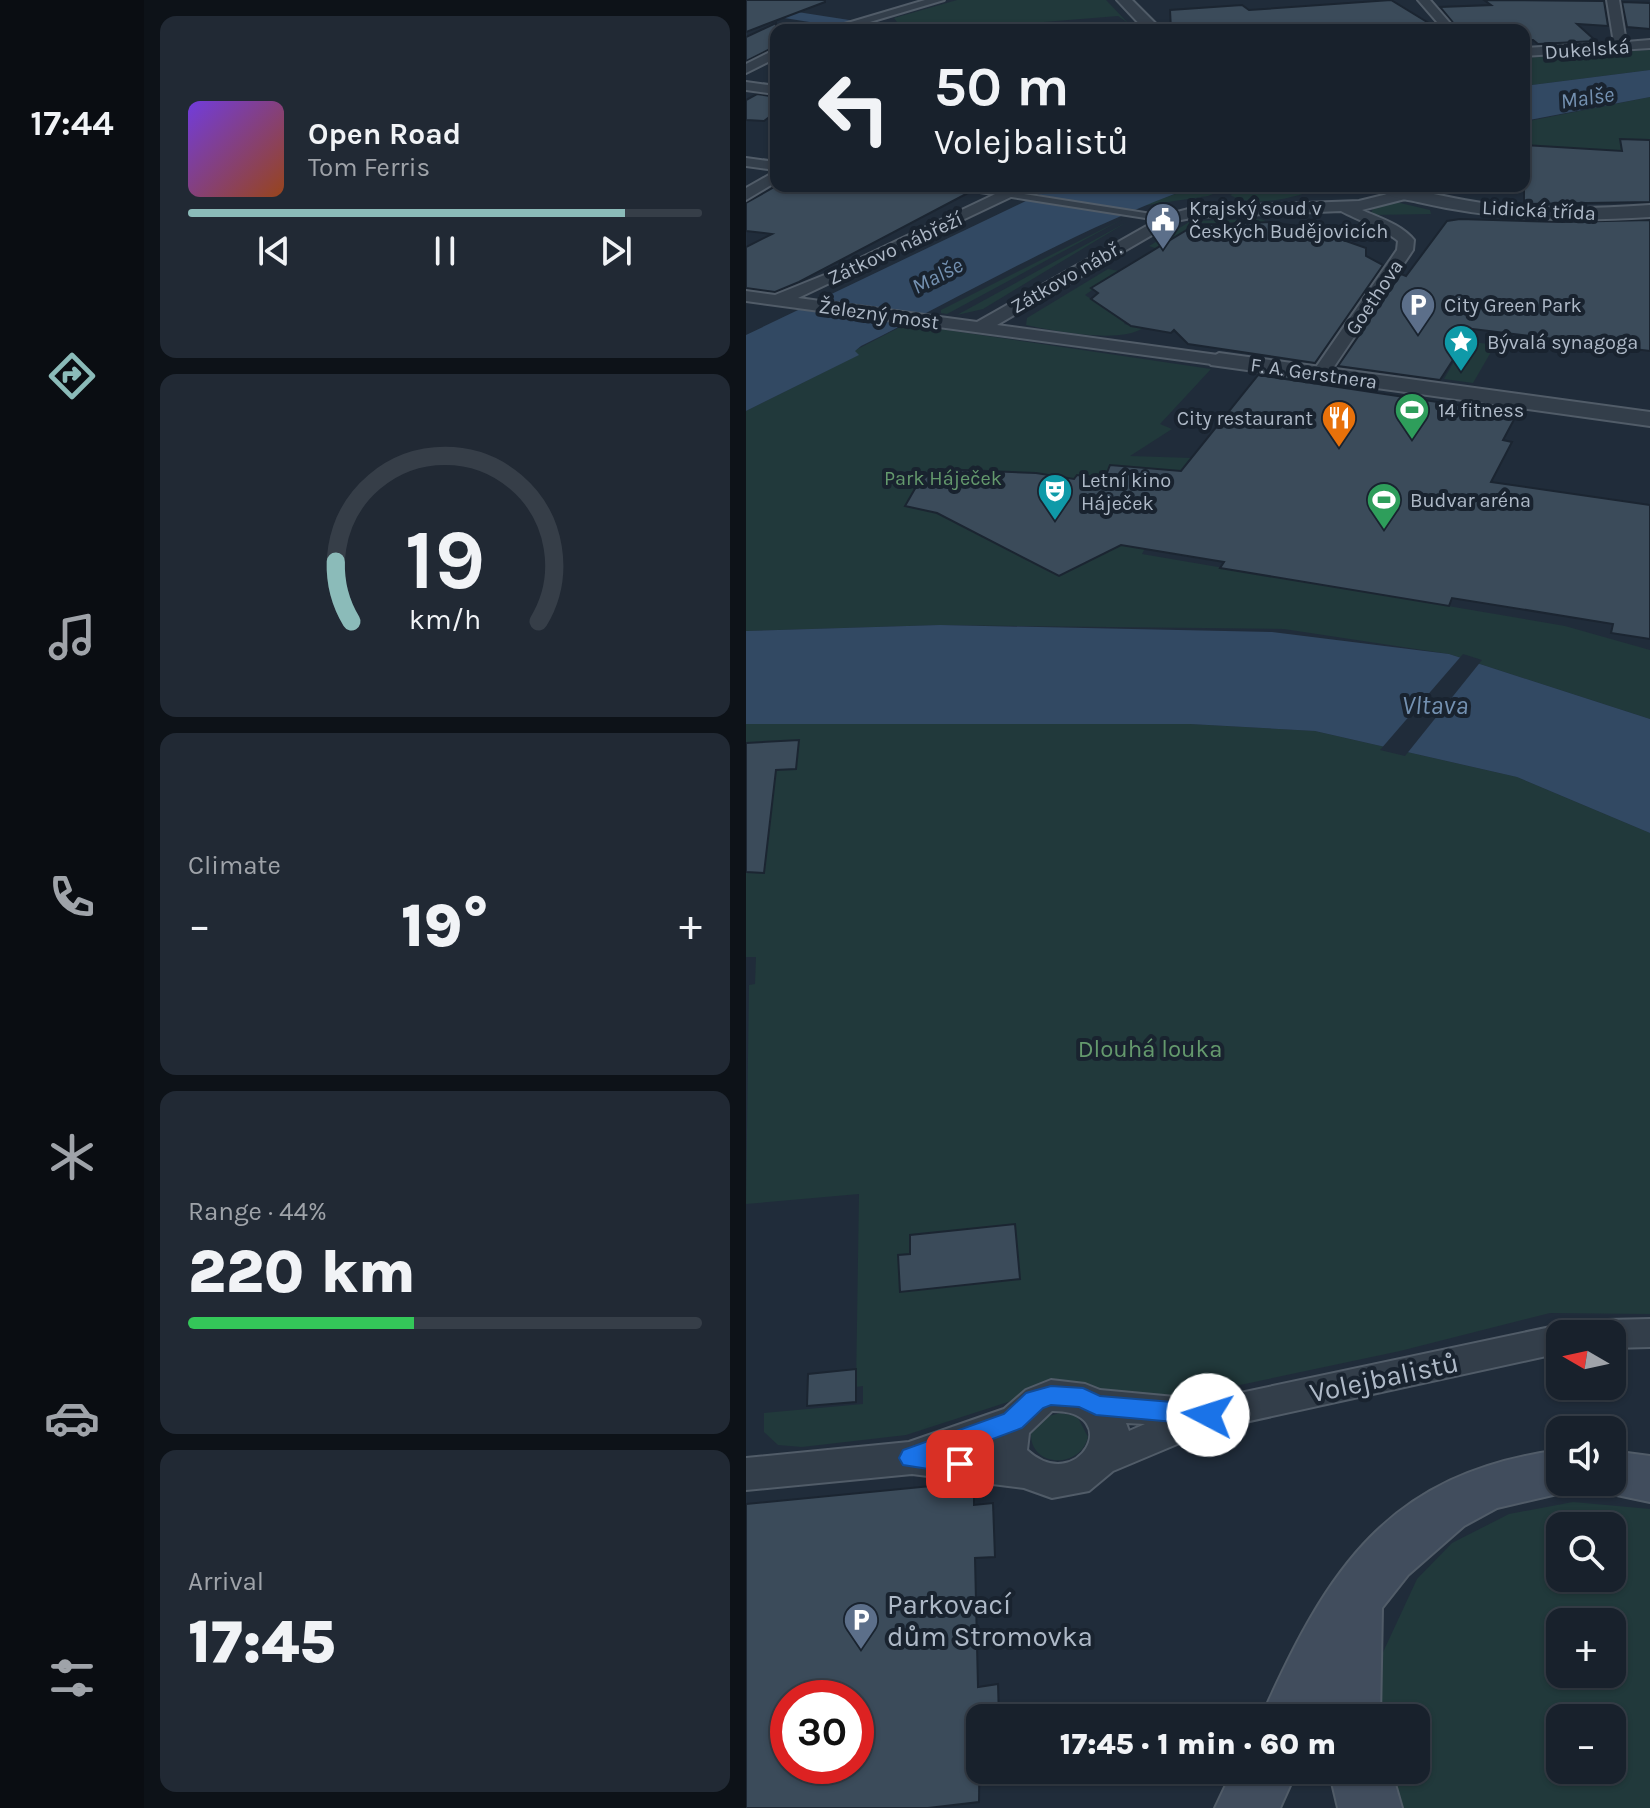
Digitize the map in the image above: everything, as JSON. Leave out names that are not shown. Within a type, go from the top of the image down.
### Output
[{"type":"main road","points":[[1298,1704],[1315,1661],[1400,1544],[1447,1507],[1479,1490],[1546,1476]]},
{"type":"main road","points":[[1626,1476],[1650,1479]]},
{"type":"main road","points":[[1350,1704],[1353,1607]]},
{"type":"main road","points":[[1247,1808],[1259,1784]]},
{"type":"main road","points":[[1364,1784],[1370,1808]]},
{"type":"street","points":[[851,24],[938,0]]},
{"type":"street","points":[[1124,0],[1148,24]]},
{"type":"street","points":[[1424,0],[1445,24]]},
{"type":"street","points":[[1613,0],[1621,47]]},
{"type":"street","points":[[881,15],[890,24]]},
{"type":"street","name":"Dukelská","points":[[1530,52],[1650,44]]},
{"type":"street","points":[[746,69],[770,56]]},
{"type":"street","points":[[746,86],[770,89]]},
{"type":"street","points":[[746,162],[770,165]]},
{"type":"street","points":[[746,195],[770,179]]},
{"type":"street","points":[[996,192],[1171,218]]},
{"type":"street","points":[[1344,207],[1340,202],[1349,192]]},
{"type":"street","name":"Zátkovo nábř.","points":[[979,328],[1171,218],[1207,212],[1370,205],[1401,192]]},
{"type":"street","name":"Lidická třída","points":[[1421,192],[1495,209],[1650,209]]},
{"type":"street","name":"Zátkovo nábřeží","points":[[780,299],[833,278],[1004,193]]},
{"type":"street","name":"Goethova","points":[[1321,373],[1405,250],[1406,240],[1396,230],[1365,220],[1344,207]]},
{"type":"street","name":"Železný most","points":[[746,296],[979,328]]},
{"type":"street","name":"F. A. Gerstnera","points":[[979,328],[1650,419]]},
{"type":"street","points":[[1626,1334],[1650,1333]]},
{"type":"street","name":"Volejbalistů","points":[[746,1474],[912,1458],[1026,1472],[1059,1481],[1092,1470],[1104,1458],[1208,1415],[1546,1342]]},
{"type":"street","name":"Volejbalistů","points":[[912,1458],[1013,1421],[1035,1400],[1051,1395],[1083,1398],[1096,1405],[1208,1415]]},
{"type":"street","points":[[1096,1405],[1111,1429],[1111,1444],[1104,1458]]},
{"type":"street","points":[[1013,1421],[1008,1434],[1008,1449],[1014,1462],[1026,1472]]},
{"type":"green space","points":[[957,0],[1106,0],[1128,23],[1118,16],[1020,24],[898,24],[894,18]]},
{"type":"green space","points":[[1650,50],[1650,70],[1530,85],[1530,58]]},
{"type":"green space","points":[[1650,97],[1650,196],[1554,194],[1530,190],[1530,121]]},
{"type":"green space","points":[[1181,192],[1218,192],[1208,196],[1141,206]]},
{"type":"green space","points":[[1236,192],[1308,192],[1264,201],[1230,195]]},
{"type":"green space","points":[[1396,202],[1430,210],[1431,214],[1370,215],[1374,207]]},
{"type":"green space","points":[[1123,219],[947,314],[941,313],[941,310]]},
{"type":"green space","points":[[1261,219],[1270,223],[1199,223],[1155,248],[1149,246],[1191,221]]},
{"type":"green space","points":[[1127,222],[983,309],[957,315]]},
{"type":"green space","points":[[1108,269],[1119,271],[1085,295],[1126,322],[1124,324],[1143,328],[1132,333],[1103,336],[1026,325],[1027,318]]},
{"type":"green space","name":"Park Háječek","points":[[906,324],[1211,369],[1160,424],[1172,429],[1130,456],[1192,458],[1142,554],[1565,626],[1650,650],[1650,719],[1449,654],[1284,629],[940,625],[746,631],[746,411],[858,355],[854,351]]},
{"type":"green space","points":[[1466,341],[1495,345],[1473,383],[1444,379]]},
{"type":"green space","name":"Dlouhá louka","points":[[746,724],[1190,724],[1315,731],[1517,777],[1650,833],[1650,1314],[1550,1313],[1400,1351],[1188,1396],[1048,1389],[906,1435],[802,1447],[778,1445],[764,1432],[764,1413],[863,1404],[863,1386],[856,1387],[859,1194],[746,1204],[749,985],[755,984],[756,957],[746,957]]},
{"type":"green space","points":[[1060,1413],[1077,1416],[1088,1437],[1075,1455],[1055,1460],[1038,1452],[1032,1443],[1031,1431],[1042,1418]]},
{"type":"green space","points":[[1573,1502],[1650,1509],[1650,1808],[1394,1808],[1386,1784],[1430,1784],[1430,1704],[1374,1704],[1378,1663],[1417,1579],[1452,1543],[1509,1514]]},
{"type":"water","name":"Malše","points":[[1650,70],[1650,97],[1530,120],[1530,85]]},
{"type":"water","name":"Malše","points":[[1044,192],[1180,192],[1109,221],[1026,261],[861,346],[855,351],[859,355],[746,411],[746,335]]},
{"type":"water","name":"Vltava","points":[[940,625],[1272,632],[1449,654],[1650,719],[1650,833],[1517,777],[1315,731],[1190,724],[746,724],[746,631]]},
{"type":"pier","points":[[1463,654],[1482,660],[1405,756],[1380,750]]},
{"type":"building","points":[[746,0],[825,0],[825,2],[746,32]]},
{"type":"building","points":[[1391,0],[1430,24],[1171,24],[1170,10],[1242,5],[1249,10]]},
{"type":"building","points":[[1484,0],[1604,1],[1608,26],[1577,24],[1596,41],[1538,44],[1530,40],[1530,24],[1454,24],[1440,7],[1491,5]]},
{"type":"building","points":[[1622,2],[1650,3],[1650,29],[1627,27]]},
{"type":"building","points":[[770,26],[770,49],[746,61],[746,37]]},
{"type":"building","points":[[757,94],[770,96],[770,116],[764,121],[746,120],[746,100]]},
{"type":"building","points":[[1620,139],[1650,140],[1650,202],[1524,204],[1524,192],[1530,192],[1530,145],[1622,151]]},
{"type":"building","points":[[770,189],[770,192],[968,193],[775,292],[746,288],[746,247],[772,234],[746,231],[746,203]]},
{"type":"building","points":[[1650,220],[1650,351],[1473,329],[1440,380],[1338,366],[1401,274],[1406,276],[1447,221],[1562,222]]},
{"type":"building","points":[[1271,222],[1309,228],[1366,248],[1366,256],[1383,265],[1315,363],[1188,344],[1174,330],[1171,333],[1131,326],[1091,299],[1098,293],[1091,288],[1195,225]]},
{"type":"building","points":[[1258,375],[1517,414],[1503,440],[1512,442],[1491,482],[1650,505],[1650,639],[1611,633],[1613,624],[1452,598],[1449,606],[1220,568],[1224,562],[1121,545],[1059,576],[937,513],[905,506],[920,480],[939,469],[1036,473],[1074,479],[1077,475],[1105,478],[1110,465],[1181,471]]},
{"type":"building","points":[[799,740],[796,769],[776,770],[764,873],[746,872],[746,743]]},
{"type":"building","points":[[1015,1224],[1020,1279],[900,1292],[898,1255],[910,1254],[910,1235]]},
{"type":"building","points":[[856,1369],[856,1402],[807,1406],[808,1374]]},
{"type":"building","name":"Parkovací dům Stromovka","points":[[962,1483],[974,1485],[974,1505],[993,1503],[995,1557],[975,1558],[978,1687],[998,1684],[999,1704],[966,1704],[966,1784],[979,1784],[979,1802],[928,1808],[746,1808],[746,1504]]},
{"type":"waterway","points":[[746,8],[849,24]]},
{"type":"place","name":"Krajský soud v Českých Budějovicích","points":[[1163,251]]},
{"type":"place","name":"City Green Park","points":[[1418,336]]},
{"type":"place","name":"Bývalá synagoga","points":[[1461,373]]},
{"type":"place","name":"14 fitness","points":[[1412,441]]},
{"type":"place","name":"City restaurant","points":[[1339,449]]},
{"type":"place","name":"Letní kino Háječek","points":[[1055,522]]},
{"type":"place","name":"Budvar aréna","points":[[1384,531]]},
{"type":"place","name":"Parkovací dům Stromovka","points":[[861,1651]]},
{"type":"route","points":[[960,1464],[912,1458],[1013,1421],[1022,1409],[1035,1400],[1051,1395],[1083,1398],[1096,1405],[1208,1415]]}]
